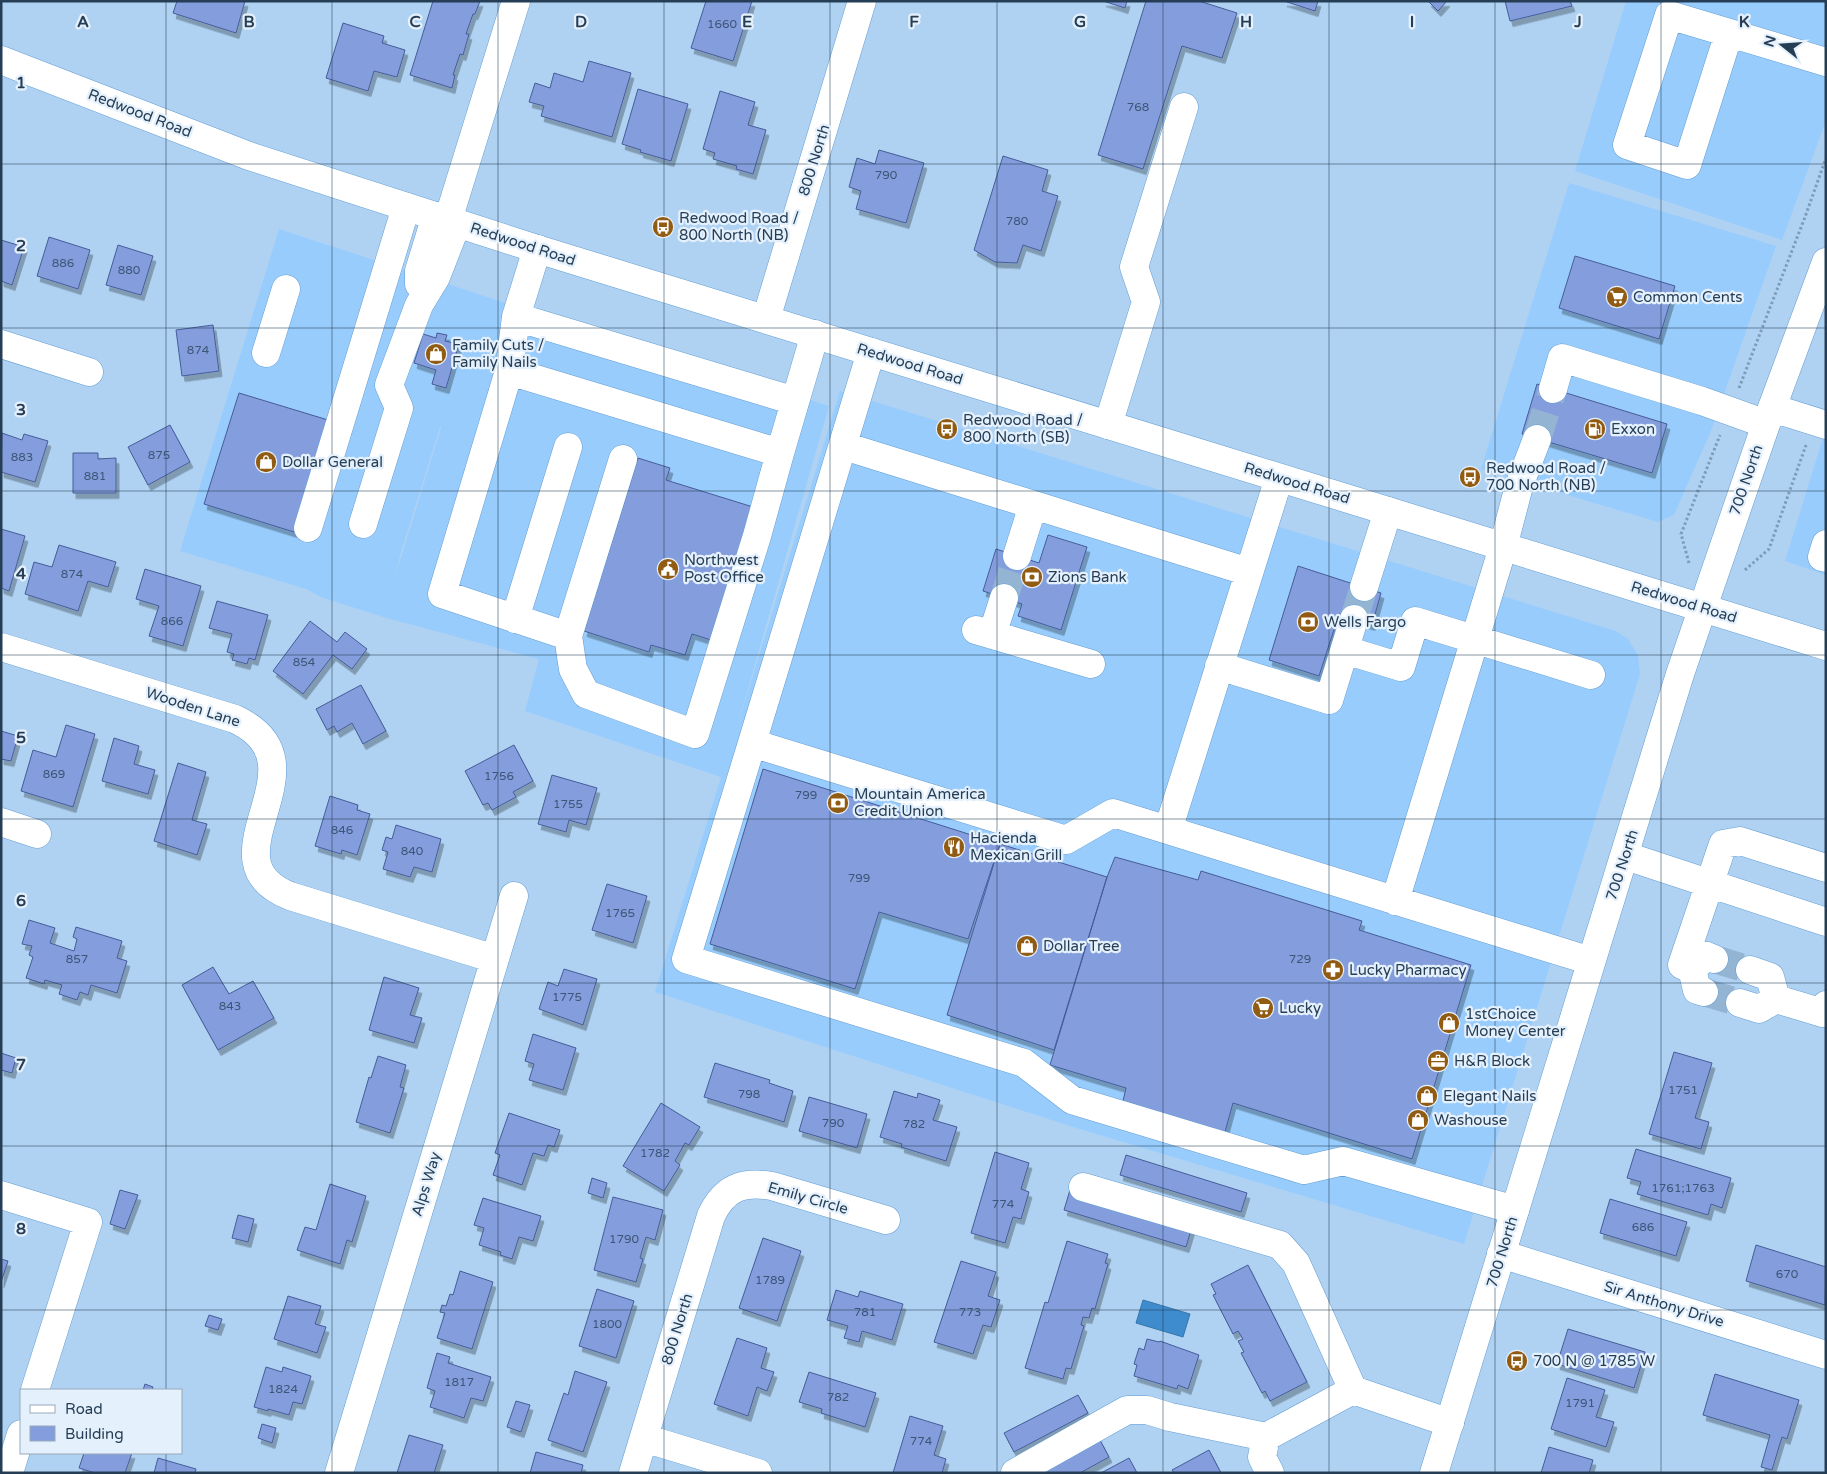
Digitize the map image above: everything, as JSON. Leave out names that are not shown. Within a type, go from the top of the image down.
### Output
[{"type":"main road","points":[[363,524],[399,408],[389,385],[418,305],[436,277],[447,220],[516,1]]},
{"type":"main road","name":"800 North","points":[[766,319],[862,1]]},
{"type":"main road","points":[[1729,33],[1686,165],[1627,145],[1680,10],[1729,33],[1826,62]]},
{"type":"main road","name":"Redwood Road","points":[[1,60],[249,156],[406,207],[1826,646]]},
{"type":"main road","points":[[1108,425],[1146,302],[1134,267],[1184,107]]},
{"type":"main road","points":[[308,528],[406,207]]},
{"type":"main road","points":[[537,249],[516,317],[509,371],[442,594],[568,636]]},
{"type":"main road","name":"700 North","points":[[1434,1473],[1591,961],[1626,856],[1680,674],[1769,416],[1824,270]]},
{"type":"main road","points":[[266,353],[286,289]]},
{"type":"main road","points":[[516,317],[796,401]]},
{"type":"main road","points":[[623,459],[568,636],[573,669],[586,694],[695,734],[757,536],[815,334]]},
{"type":"main road","points":[[1,344],[89,372]]},
{"type":"main road","points":[[871,352],[844,446],[686,959],[1024,1063],[1072,1100],[1081,1103],[1304,1170],[1343,1161],[1515,1210]]},
{"type":"main road","points":[[1552,389],[1562,358],[1730,411],[1820,423]]},
{"type":"main road","points":[[509,371],[780,453]]},
{"type":"main road","points":[[1395,900],[1504,547],[1519,486],[1537,439]]},
{"type":"main road","points":[[844,446],[1249,572]]},
{"type":"main road","points":[[515,619],[568,447]]},
{"type":"main road","points":[[1168,830],[1279,478]]},
{"type":"main road","points":[[1017,556],[1033,505]]},
{"type":"main road","points":[[1364,587],[1388,511]]},
{"type":"main road","points":[[1826,544],[1822,556],[1826,558]]},
{"type":"main road","points":[[1004,598],[984,632],[1092,664]]},
{"type":"main road","points":[[1219,666],[1329,700],[1354,619]]},
{"type":"main road","points":[[1345,650],[1401,667],[1415,621],[1591,675]]},
{"type":"main road","name":"Wooden Lane","points":[[1,647],[235,718],[248,724],[258,733],[266,745],[272,758],[274,772],[255,850],[256,862],[268,884],[278,892],[290,896],[495,959]]},
{"type":"main road","points":[[752,743],[1066,840],[1113,813],[1591,961]]},
{"type":"main road","points":[[1,822],[37,834]]},
{"type":"main road","points":[[1703,973],[1682,965],[1723,844],[1740,841],[1826,868]]},
{"type":"main road","points":[[1626,856],[1826,922]]},
{"type":"main road","name":"Alps Way","points":[[339,1473],[514,896]]},
{"type":"main road","points":[[1750,970],[1770,977],[1776,999]]},
{"type":"main road","points":[[1740,1003],[1759,1009],[1776,999],[1823,1013],[1826,1005]]},
{"type":"main road","name":"Emily Circle","points":[[730,1191],[743,1185],[757,1184],[886,1220]]},
{"type":"main road","points":[[1083,1187],[1280,1245],[1296,1263],[1352,1390],[1450,1423]]},
{"type":"main road","name":"800 North","points":[[633,1473],[711,1216],[722,1197],[730,1191]]},
{"type":"main road","points":[[1,1195],[88,1222],[35,1389]]},
{"type":"main road","name":"Sir Anthony Drive","points":[[1501,1254],[1826,1354]]},
{"type":"main road","points":[[1015,1473],[1127,1410],[1147,1410],[1170,1417],[1266,1438],[1352,1390]]},
{"type":"main road","points":[[9,1473],[20,1437]]},
{"type":"main road","points":[[644,1438],[758,1473]]},
{"type":"main road","points":[[1266,1438],[1262,1457],[1270,1473]]},
{"type":"path","points":[[1702,608],[1681,534],[1806,217],[1826,158]]},
{"type":"path","points":[[1739,575],[1769,549],[1820,423]]},
{"type":"shaded area","points":[[1626,1],[1826,1],[1826,121],[1782,240],[1575,171]]},
{"type":"shaded area","points":[[1569,183],[1776,246],[1711,431],[1674,515],[1658,522],[1481,469]]},
{"type":"shaded area","points":[[279,229],[829,406],[735,734],[840,391],[1616,631],[1628,639],[1638,655],[1640,674],[1464,1244],[1073,1127],[655,992],[721,777],[525,711],[539,659],[383,617],[321,597],[306,589],[180,551]],"holes":[[[441,428],[395,577],[401,552]]]},
{"type":"shaded area","points":[[1826,428],[1826,575],[1785,561]]},
{"type":"shaded area","points":[[1143,1300],[1190,1314],[1183,1337],[1136,1323]]},
{"type":"building","points":[[177,1],[245,1],[236,33],[173,13]]},
{"type":"building","points":[[433,1],[480,1],[466,34],[469,34],[463,55],[460,54],[453,75],[455,75],[452,88],[410,75]]},
{"type":"building","points":[[706,1],[752,1],[733,61],[691,48]]},
{"type":"building","points":[[1103,1],[1127,1],[1125,8]]},
{"type":"building","points":[[1146,1],[1199,1],[1237,13],[1222,58],[1182,46],[1143,169],[1098,155]]},
{"type":"building","points":[[1284,1],[1318,1],[1315,11]]},
{"type":"building","points":[[1428,1],[1447,1],[1438,11]]},
{"type":"building","points":[[1505,1],[1570,1],[1572,6],[1510,21]]},
{"type":"building","points":[[343,23],[384,36],[382,43],[405,50],[397,77],[374,71],[368,91],[326,78]]},
{"type":"building","points":[[589,61],[631,73],[612,137],[541,116],[544,106],[529,102],[535,83],[550,88],[554,73],[583,82]]},
{"type":"building","points":[[638,89],[688,104],[671,161],[640,152],[641,150],[622,144]]},
{"type":"building","points":[[720,91],[755,102],[748,125],[766,130],[753,174],[736,169],[737,166],[713,159],[715,153],[703,149]]},
{"type":"building","points":[[879,150],[924,163],[906,223],[856,209],[861,191],[849,187],[857,158],[875,164]]},
{"type":"building","points":[[1003,156],[1048,170],[1042,191],[1058,196],[1041,251],[1023,245],[1017,263],[995,262],[974,250]]},
{"type":"building","points":[[49,237],[90,250],[78,289],[37,276]]},
{"type":"building","points":[[1,240],[24,247],[12,285],[1,281]]},
{"type":"building","points":[[118,245],[153,256],[141,295],[106,285]]},
{"type":"building","name":"Common Cents","points":[[1575,256],[1675,286],[1659,339],[1559,308]]},
{"type":"building","points":[[213,325],[219,371],[182,376],[176,330]]},
{"type":"building","name":"Family Cuts / Family Nails","points":[[437,333],[447,335],[445,341],[459,344],[446,388],[432,384],[436,370],[414,363],[423,334],[436,338]]},
{"type":"building","name":"Exxon","points":[[1537,384],[1667,424],[1652,473],[1522,434]]},
{"type":"building","name":"Dollar General","points":[[239,393],[328,420],[294,532],[204,504]]},
{"type":"building","points":[[170,425],[190,462],[148,485],[128,447]]},
{"type":"building","points":[[2,433],[22,440],[24,434],[48,441],[35,482],[1,472]]},
{"type":"building","points":[[73,453],[98,453],[98,459],[116,458],[116,493],[73,493]]},
{"type":"building","name":"Northwest Post Office","points":[[638,458],[670,468],[666,480],[753,507],[711,640],[692,634],[685,655],[651,645],[649,652],[584,631]]},
{"type":"building","points":[[1,529],[25,536],[9,591],[1,588]]},
{"type":"building","name":"Zions Bank","points":[[1048,535],[1087,547],[1061,630],[1018,616],[1022,604],[983,591],[996,549],[1039,563]]},
{"type":"building","points":[[59,545],[116,562],[108,587],[88,581],[78,611],[25,594],[34,562],[52,567]]},
{"type":"building","name":"Wells Fargo","points":[[1298,566],[1381,593],[1372,625],[1339,614],[1319,676],[1269,660]]},
{"type":"building","points":[[145,569],[201,586],[183,646],[149,636],[159,606],[136,599]]},
{"type":"building","points":[[217,601],[268,615],[255,660],[249,658],[247,664],[232,660],[234,654],[227,652],[232,634],[209,628]]},
{"type":"building","points":[[310,621],[337,642],[345,632],[367,649],[352,669],[333,655],[303,694],[273,671]]},
{"type":"building","points":[[361,685],[386,731],[363,744],[352,723],[337,732],[334,726],[327,730],[316,709]]},
{"type":"building","points":[[66,725],[95,734],[73,807],[21,791],[33,750],[56,757]]},
{"type":"building","points":[[1,731],[18,736],[11,761],[1,759]]},
{"type":"building","points":[[114,738],[139,746],[134,764],[155,770],[148,794],[102,781]]},
{"type":"building","points":[[514,745],[533,781],[513,792],[516,797],[492,810],[488,803],[483,805],[465,771]]},
{"type":"building","points":[[178,763],[206,772],[192,820],[207,824],[197,855],[154,841]]},
{"type":"building","points":[[763,769],[1000,844],[968,939],[879,912],[855,989],[710,944]]},
{"type":"building","points":[[552,775],[597,788],[586,825],[569,820],[566,832],[538,824]]},
{"type":"building","points":[[330,796],[358,805],[357,810],[370,814],[357,855],[342,850],[341,854],[315,846]]},
{"type":"building","points":[[396,825],[441,839],[432,872],[414,867],[410,877],[383,869],[388,852],[382,850],[386,837],[392,839]]},
{"type":"building","name":"Dollar Tree","points":[[1000,844],[1107,877],[1054,1050],[947,1015]]},
{"type":"building","name":"Lucky","points":[[1115,857],[1198,880],[1201,871],[1362,921],[1359,930],[1471,965],[1412,1159],[1233,1103],[1225,1132],[1123,1101],[1126,1088],[1050,1065],[1107,877]]},
{"type":"building","points":[[607,884],[647,896],[633,943],[592,930]]},
{"type":"building","points":[[29,920],[55,928],[50,943],[74,951],[77,939],[73,937],[76,927],[122,941],[117,958],[127,961],[117,993],[91,985],[88,995],[80,992],[77,1000],[59,994],[62,985],[45,980],[44,984],[26,978],[33,957],[29,955],[32,946],[22,944]]},
{"type":"building","points":[[213,967],[229,994],[253,981],[274,1018],[218,1050],[182,985]]},
{"type":"building","points":[[564,969],[597,979],[583,1025],[539,1009],[548,982],[558,986]]},
{"type":"building","points":[[384,977],[419,988],[410,1015],[422,1018],[414,1043],[369,1030]]},
{"type":"building","points":[[533,1034],[576,1048],[563,1090],[529,1080],[534,1064],[525,1061]]},
{"type":"building","points":[[1674,1052],[1712,1063],[1695,1118],[1709,1122],[1701,1149],[1649,1134]]},
{"type":"building","points":[[1,1053],[16,1058],[12,1073],[1,1070]]},
{"type":"building","points":[[378,1056],[406,1065],[400,1087],[404,1088],[390,1133],[356,1122],[369,1077],[371,1078]]},
{"type":"building","points":[[715,1063],[770,1080],[769,1083],[793,1091],[784,1122],[704,1097]]},
{"type":"building","points":[[894,1091],[917,1098],[918,1093],[940,1100],[933,1120],[957,1127],[946,1161],[901,1147],[902,1144],[880,1137]]},
{"type":"building","points":[[809,1097],[867,1114],[857,1148],[799,1131]]},
{"type":"building","points":[[661,1103],[700,1127],[689,1145],[685,1143],[675,1161],[680,1165],[664,1191],[623,1166]]},
{"type":"building","points":[[509,1113],[560,1130],[554,1147],[548,1145],[544,1156],[533,1153],[522,1185],[493,1175],[500,1155],[495,1153]]},
{"type":"building","points":[[1636,1149],[1731,1178],[1722,1208],[1711,1204],[1708,1215],[1637,1194],[1641,1182],[1627,1178]]},
{"type":"building","points":[[995,1152],[1029,1163],[1021,1189],[1029,1192],[1021,1219],[1013,1217],[1005,1243],[971,1233]]},
{"type":"building","points":[[1126,1155],[1247,1193],[1241,1212],[1120,1175]]},
{"type":"building","points":[[592,1178],[607,1183],[603,1198],[588,1193]]},
{"type":"building","points":[[330,1184],[366,1196],[352,1242],[347,1240],[340,1264],[297,1250],[305,1227],[316,1230]]},
{"type":"building","points":[[120,1190],[138,1195],[125,1229],[110,1224]]},
{"type":"building","points":[[1070,1190],[1192,1227],[1186,1247],[1064,1210]]},
{"type":"building","points":[[613,1197],[663,1210],[655,1240],[646,1237],[640,1258],[643,1259],[636,1282],[594,1270]]},
{"type":"building","points":[[483,1198],[541,1216],[533,1241],[519,1237],[512,1259],[500,1255],[501,1252],[479,1245],[484,1228],[474,1225]]},
{"type":"building","points":[[1610,1199],[1687,1222],[1676,1256],[1600,1233]]},
{"type":"building","points":[[238,1215],[254,1219],[248,1242],[232,1238]]},
{"type":"building","points":[[763,1238],[801,1251],[777,1321],[739,1308]]},
{"type":"building","points":[[1067,1241],[1108,1254],[1105,1263],[1108,1264],[1095,1309],[1092,1308],[1089,1318],[1083,1317],[1081,1325],[1084,1326],[1071,1369],[1066,1368],[1063,1379],[1025,1368],[1045,1302],[1048,1303]]},
{"type":"building","points":[[1756,1245],[1826,1267],[1825,1305],[1746,1281]]},
{"type":"building","points":[[1,1259],[8,1261],[1,1282]]},
{"type":"building","points":[[961,1261],[996,1272],[988,1296],[1000,1300],[991,1327],[983,1325],[973,1354],[934,1342]]},
{"type":"building","points":[[1248,1265],[1307,1382],[1270,1401],[1265,1391],[1262,1393],[1241,1353],[1244,1352],[1238,1341],[1243,1339],[1238,1331],[1233,1334],[1213,1295],[1216,1294],[1211,1284]]},
{"type":"building","points":[[460,1271],[493,1282],[472,1349],[437,1338],[445,1313],[440,1312],[442,1305],[446,1306],[450,1294],[453,1295]]},
{"type":"building","points":[[597,1289],[634,1301],[616,1358],[579,1346]]},
{"type":"building","points":[[836,1290],[858,1297],[860,1291],[903,1304],[892,1340],[862,1331],[859,1342],[844,1338],[848,1326],[827,1320]]},
{"type":"building","points":[[288,1296],[321,1306],[315,1324],[326,1327],[317,1353],[274,1339]]},
{"type":"building","points":[[209,1315],[222,1319],[218,1330],[205,1326]]},
{"type":"building","points":[[1568,1329],[1645,1352],[1634,1388],[1557,1364]]},
{"type":"building","points":[[737,1338],[767,1348],[761,1368],[774,1372],[767,1391],[757,1387],[748,1416],[714,1404]]},
{"type":"building","points":[[1147,1339],[1160,1341],[1199,1355],[1188,1389],[1178,1385],[1177,1389],[1134,1376],[1137,1365],[1134,1364],[1139,1348],[1144,1350]]},
{"type":"building","points":[[437,1353],[450,1357],[448,1363],[491,1377],[483,1401],[471,1398],[464,1418],[430,1407],[435,1391],[427,1388]]},
{"type":"building","points":[[266,1367],[282,1372],[283,1367],[311,1376],[302,1404],[293,1402],[289,1415],[254,1407]]},
{"type":"building","points":[[575,1371],[607,1382],[583,1452],[548,1440],[564,1393],[568,1395]]},
{"type":"building","points":[[809,1372],[876,1393],[865,1427],[821,1413],[822,1409],[799,1402]]},
{"type":"building","points":[[1715,1374],[1799,1400],[1787,1439],[1782,1437],[1772,1470],[1761,1467],[1770,1435],[1703,1415]]},
{"type":"building","points":[[1567,1378],[1605,1390],[1596,1417],[1614,1422],[1606,1447],[1551,1429]]},
{"type":"building","points":[[145,1384],[153,1387],[152,1389],[143,1389]]},
{"type":"building","points":[[1078,1395],[1088,1413],[1014,1452],[1004,1433]]},
{"type":"building","points":[[516,1401],[530,1405],[521,1432],[507,1427]]},
{"type":"building","points":[[910,1416],[943,1426],[934,1455],[946,1459],[942,1473],[893,1473]]},
{"type":"building","points":[[262,1424],[276,1428],[272,1443],[258,1438]]},
{"type":"building","points":[[409,1435],[443,1445],[434,1473],[397,1473]]},
{"type":"building","points":[[1100,1440],[1109,1457],[1080,1473],[1037,1473]]},
{"type":"building","points":[[1549,1447],[1593,1460],[1589,1473],[1541,1473]]},
{"type":"building","points":[[1209,1450],[1221,1473],[1174,1473],[1172,1470]]},
{"type":"building","points":[[536,1452],[583,1465],[581,1473],[530,1473]]},
{"type":"building","points":[[84,1454],[132,1454],[125,1473],[95,1473],[79,1468]]},
{"type":"building","points":[[158,1458],[196,1469],[195,1473],[154,1473]]},
{"type":"building","points":[[1129,1458],[1137,1473],[1101,1473]]},
{"type":"tunnel","points":[[1537,439],[1553,389]]},
{"type":"tunnel","points":[[1004,598],[1017,556]]},
{"type":"tunnel","points":[[1354,619],[1364,587]]},
{"type":"tunnel","points":[[1714,959],[1750,970]]},
{"type":"tunnel","points":[[1704,992],[1740,1003]]},
{"type":"place","name":"Redwood Road / 800 North (NB)","points":[[663,227]]},
{"type":"place","name":"Common Cents","points":[[1617,297]]},
{"type":"place","name":"Family Cuts / Family Nails","points":[[436,354]]},
{"type":"place","name":"Redwood Road / 800 North (SB)","points":[[947,429]]},
{"type":"place","name":"Exxon","points":[[1595,429]]},
{"type":"place","name":"Dollar General","points":[[266,462]]},
{"type":"place","name":"Redwood Road / 700 North (NB)","points":[[1470,477]]},
{"type":"place","name":"Northwest Post Office","points":[[668,569]]},
{"type":"place","name":"Zions Bank","points":[[1032,577]]},
{"type":"place","name":"Wells Fargo","points":[[1308,622]]},
{"type":"place","name":"Mountain America Credit Union","points":[[838,803]]},
{"type":"place","name":"Hacienda Mexican Grill","points":[[954,847]]},
{"type":"place","name":"Dollar Tree","points":[[1027,946]]},
{"type":"place","name":"Lucky Pharmacy","points":[[1333,970]]},
{"type":"place","name":"Lucky","points":[[1263,1008]]},
{"type":"place","name":"1stChoice Money Center","points":[[1449,1023]]},
{"type":"place","name":"H&R Block","points":[[1438,1061]]},
{"type":"place","name":"Elegant Nails","points":[[1427,1096]]},
{"type":"place","name":"Washouse","points":[[1418,1120]]},
{"type":"place","name":"700 N @ 1785 W","points":[[1517,1361]]}]
